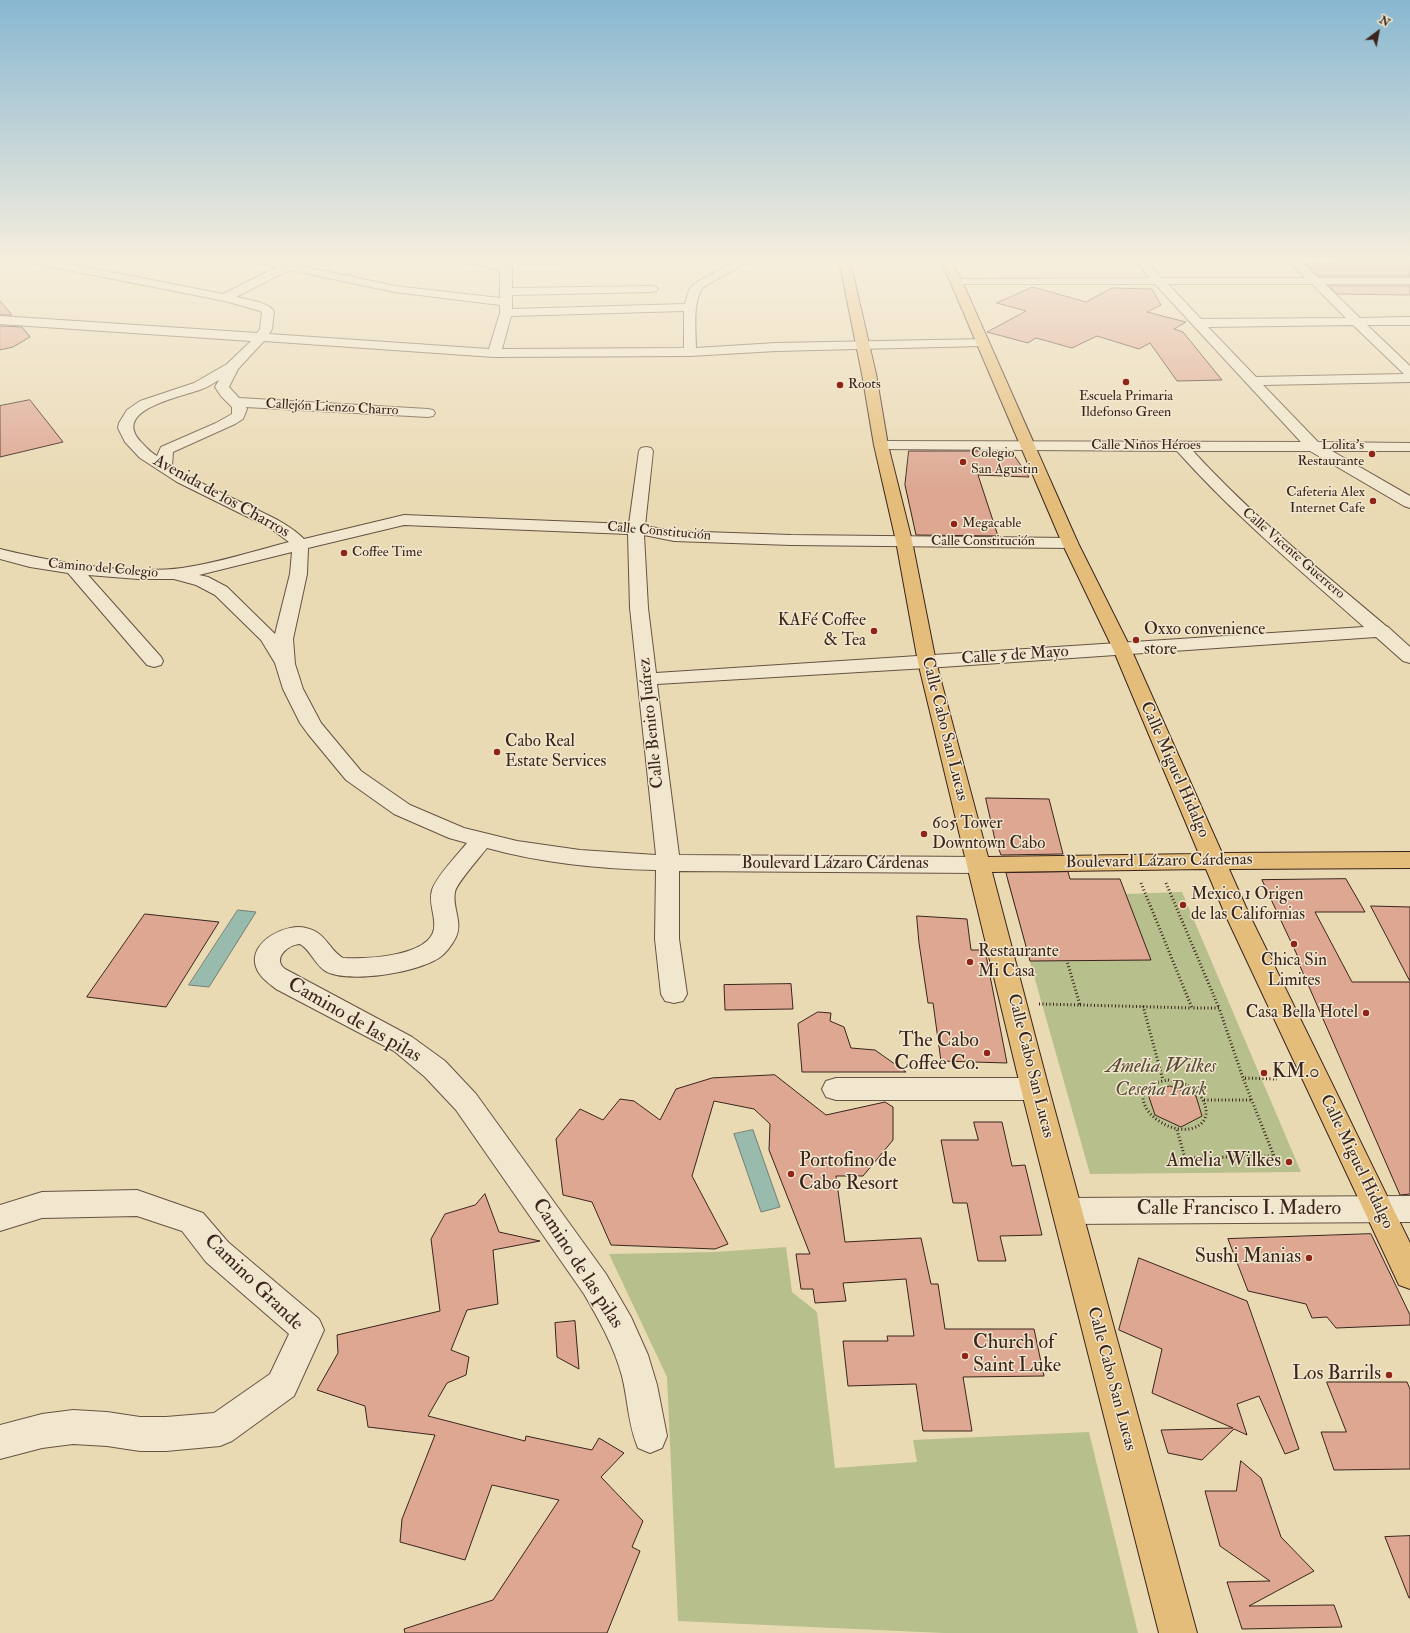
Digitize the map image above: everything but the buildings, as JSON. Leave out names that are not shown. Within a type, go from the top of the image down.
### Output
[{"type":"main road","name":"Calle Cabo San Lucas","points":[[860,337],[869,374],[881,445],[904,541],[927,662],[1035,1089],[1178,1633]]},
{"type":"main road","name":"Calle Miguel Hidalgo","points":[[980,337],[1070,543],[1122,649],[1237,914],[1410,1275]]},
{"type":"main road","name":"Boulevard Lázaro Cárdenas","points":[[978,865],[1214,861],[1410,860]]},
{"type":"street","name":"Avenida de los Charros","points":[[261,337],[232,367],[203,384],[151,402],[132,413],[126,423],[125,428],[130,439],[145,455],[182,479],[276,525],[291,535],[300,544],[300,562],[284,642],[284,662],[298,698],[313,727],[323,742],[362,784],[386,801],[436,826],[481,840],[519,849],[566,856],[668,863]]},
{"type":"street","points":[[264,337],[494,353],[690,352],[776,347],[982,342]]},
{"type":"street","points":[[494,353],[498,337]]},
{"type":"street","points":[[690,337],[690,352]]},
{"type":"street","points":[[1210,337],[1314,447],[1410,503]]},
{"type":"street","points":[[1374,337],[1410,373]]},
{"type":"street","name":"Avenida de los Charros","points":[[232,367],[222,387],[223,390],[237,402]]},
{"type":"street","points":[[1252,381],[1410,378]]},
{"type":"street","points":[[164,466],[166,450],[226,424],[238,416],[240,409],[237,402]]},
{"type":"street","name":"Callejón Lienzo Charro","points":[[237,402],[428,413]]},
{"type":"street","name":"Calle Niños Héroes","points":[[881,445],[1410,447]]},
{"type":"street","name":"Calle Vicente Guerrero","points":[[1181,446],[1214,483],[1265,531],[1382,631],[1410,657]]},
{"type":"street","name":"Calle Benito Juárez","points":[[646,451],[636,528],[639,608],[668,863],[667,939],[674,994]]},
{"type":"street","name":"Calle Constitución","points":[[300,544],[404,520],[636,528],[674,536],[790,540],[1070,543]]},
{"type":"street","name":"Camino del Colegio","points":[[0,554],[24,560],[73,568],[133,574],[175,574],[194,571],[300,544]]},
{"type":"street","points":[[73,568],[154,661]]},
{"type":"street","points":[[175,574],[202,581],[221,591],[268,637],[284,662]]},
{"type":"street","name":"Calle 5 de Mayo","points":[[648,679],[927,662],[1382,631]]},
{"type":"street","name":"Camino de las pilas","points":[[481,840],[444,888],[443,892],[447,928],[436,947],[426,954],[381,966],[352,969],[342,968],[331,962],[313,940],[300,935],[284,939],[276,945],[270,952],[267,963],[270,969],[285,982],[388,1035],[409,1048],[435,1068],[466,1102],[595,1284],[612,1313],[631,1353],[638,1372],[650,1436]]},
{"type":"street","name":"Boulevard Lázaro Cárdenas","points":[[668,863],[978,865]]},
{"type":"street","points":[[836,1089],[1035,1089]]},
{"type":"street","name":"Camino Grande","points":[[0,1218],[42,1205],[137,1202],[192,1222],[217,1252],[308,1330],[282,1385],[220,1429],[140,1434],[107,1429],[73,1427],[42,1431],[0,1442]]},
{"type":"street","name":"Calle Francisco I. Madero","points":[[1067,1211],[1410,1209]]},
{"type":"path","points":[[1141,881],[1192,1008]]},
{"type":"path","points":[[1165,881],[1219,1008],[1243,1078],[1274,1156],[1185,1158],[1177,1130]]},
{"type":"path","points":[[1068,961],[1080,1005]]},
{"type":"path","points":[[1036,1004],[1219,1008]]},
{"type":"path","points":[[1143,1006],[1163,1080]]},
{"type":"path","points":[[1243,1078],[1276,1078]]},
{"type":"path","points":[[1158,1080],[1163,1080],[1178,1081],[1189,1086],[1204,1100],[1207,1116],[1203,1123],[1196,1128],[1177,1130],[1166,1127],[1156,1121],[1148,1113],[1144,1105],[1143,1097],[1145,1090],[1150,1084],[1158,1080]]},
{"type":"path","points":[[1204,1100],[1252,1100]]},
{"type":"green space","name":"Amelia Wilkes Ceseña Park","points":[[1120,879],[1126,894],[1182,892],[1301,1172],[1090,1174],[1007,880]]},
{"type":"green space","points":[[786,1247],[792,1292],[817,1312],[835,1468],[917,1462],[913,1440],[1089,1432],[1138,1633],[944,1633],[678,1621],[667,1377],[609,1254],[715,1252]]},
{"type":"shaded area","points":[[238,910],[256,912],[209,987],[189,985]]},
{"type":"shaded area","points":[[753,1130],[780,1207],[761,1212],[734,1134]]},
{"type":"place","name":"Escuela Primaria Ildefonso Green","points":[[1126,382]]},
{"type":"place","name":"Roots","points":[[840,385]]},
{"type":"place","name":"Lolita's Restaurante","points":[[1372,454]]},
{"type":"place","name":"Colegio San Agustin","points":[[963,462]]},
{"type":"place","name":"Cafeteria Alex Internet Cafe","points":[[1373,501]]},
{"type":"place","name":"Megacable","points":[[954,524]]},
{"type":"place","name":"Coffee Time","points":[[344,553]]},
{"type":"place","name":"KAFé Coffee & Tea","points":[[874,631]]},
{"type":"place","name":"Oxxo convenience store","points":[[1136,640]]},
{"type":"place","name":"Cabo Real Estate Services","points":[[497,752]]},
{"type":"place","name":"605 Tower Downtown Cabo","points":[[924,834]]},
{"type":"place","name":"Mexico 1 Origen de las Californias","points":[[1183,905]]},
{"type":"place","name":"Chica Sin Limites","points":[[1294,944]]},
{"type":"place","name":"Restaurante Mi Casa","points":[[970,962]]},
{"type":"place","name":"Casa Bella Hotel","points":[[1366,1013]]},
{"type":"place","name":"The Cabo Coffee Co.","points":[[987,1053]]},
{"type":"place","name":"KM.0","points":[[1264,1073]]},
{"type":"place","name":"Amelia Wilkes","points":[[1289,1162]]},
{"type":"place","name":"Portofino de Cabo Resort","points":[[791,1174]]},
{"type":"place","name":"Sushi Manias","points":[[1309,1258]]},
{"type":"place","name":"Church of Saint Luke","points":[[965,1356]]},
{"type":"place","name":"Los Barrils","points":[[1389,1375]]}]
